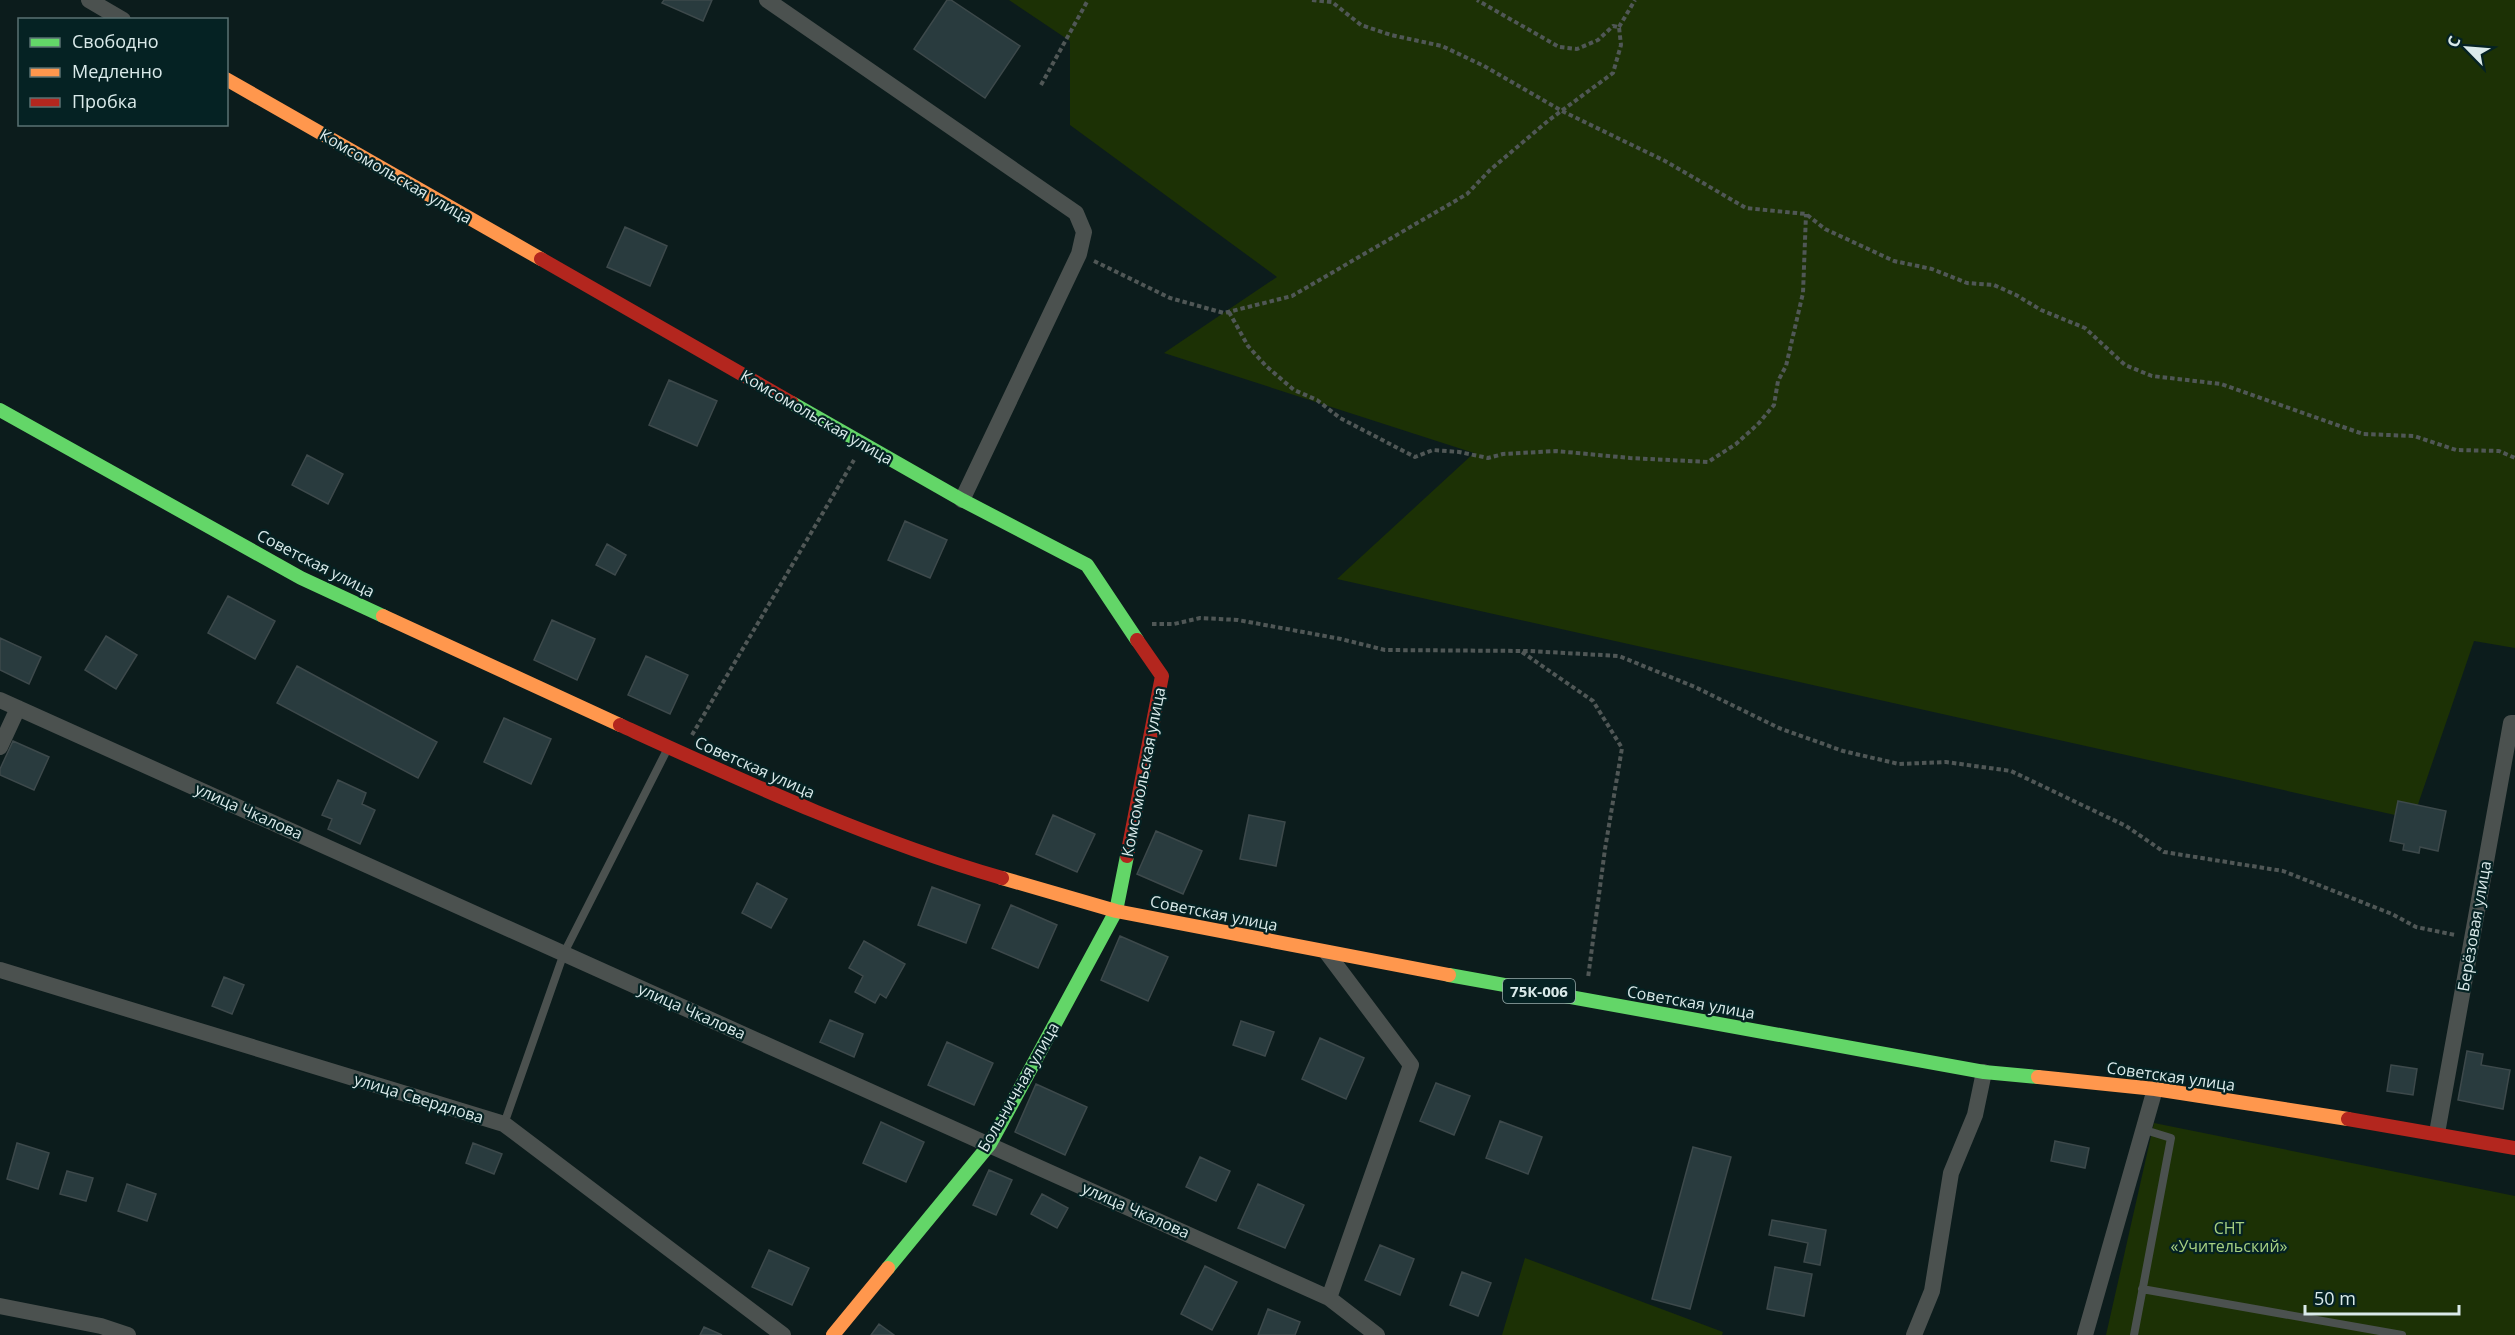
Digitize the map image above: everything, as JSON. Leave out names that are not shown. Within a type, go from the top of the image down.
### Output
[{"type":"main road","name":"Комсомольская улица","points":[[228,80],[962,500],[1087,564],[1162,676],[1116,910]]},
{"type":"main road","name":"Советская улица","points":[[0,410],[301,578],[771,794],[943,861],[1116,910],[1327,953],[1984,1072],[2155,1089],[2437,1133],[2515,1148]]},
{"type":"main road","name":"Больничная улица","points":[[833,1335],[990,1144],[1116,910]]},
{"type":"street","points":[[89,0],[120,18]]},
{"type":"street","points":[[767,0],[1076,213],[1084,232],[1079,254],[962,500]]},
{"type":"street","name":"улица Чкалова","points":[[0,700],[1329,1298],[1377,1335]]},
{"type":"street","points":[[0,747],[18,708]]},
{"type":"street","name":"Берёзовая улица","points":[[2437,1133],[2511,723],[2515,723]]},
{"type":"street","points":[[1327,953],[1411,1065],[1329,1298]]},
{"type":"street","name":"улица Свердлова","points":[[0,970],[504,1124],[783,1335]]},
{"type":"street","points":[[1914,1335],[1932,1292],[1951,1173],[1975,1115],[1984,1072]]},
{"type":"street","points":[[2085,1335],[2155,1089]]},
{"type":"street","points":[[0,1306],[101,1326],[128,1335]]},
{"type":"lane","points":[[504,1124],[564,953],[669,747]]},
{"type":"lane","points":[[2134,1335],[2171,1138],[2145,1130]]},
{"type":"lane","points":[[2142,1289],[2402,1335]]},
{"type":"path","points":[[1041,85],[1088,0]]},
{"type":"path","points":[[1312,0],[1332,2],[1361,25],[1391,35],[1442,46],[1484,66],[1562,111],[1665,161],[1746,208],[1806,214],[1825,229],[1894,261],[1932,269],[1967,283],[1994,285],[2042,310],[2085,328],[2125,365],[2152,376],[2221,384],[2363,434],[2414,436],[2456,450],[2499,451],[2515,458]]},
{"type":"path","points":[[1478,0],[1559,48],[1577,49],[1598,40],[1613,26],[1619,27]]},
{"type":"path","points":[[1079,254],[1170,298],[1224,313],[1292,296],[1467,194],[1490,170],[1613,73],[1621,45],[1619,27],[1635,0]]},
{"type":"path","points":[[1229,312],[1248,346],[1266,366],[1294,390],[1317,400],[1340,418],[1415,457],[1433,450],[1488,458],[1503,454],[1556,451],[1708,462],[1744,437],[1774,405],[1778,381],[1786,366],[1803,293],[1806,214]]},
{"type":"path","points":[[692,736],[864,444]]},
{"type":"path","points":[[1120,614],[1152,624],[1174,624],[1200,618],[1238,620],[1341,639],[1385,650],[1520,651],[1619,656],[1695,687],[1779,728],[1843,752],[1899,764],[1946,762],[2011,771],[2126,826],[2164,852],[2283,872],[2392,914],[2416,927],[2472,938]]},
{"type":"path","points":[[1520,651],[1593,701],[1622,748],[1605,849],[1585,999]]},
{"type":"green space","points":[[1009,0],[2515,0],[2515,648],[2474,641],[2413,819],[1337,579],[1474,453],[1164,353],[1277,277],[1070,125],[1070,41]]},
{"type":"green space","name":"СНТ «Учительский»","points":[[2154,1123],[2515,1196],[2515,1335],[2106,1335]]},
{"type":"green space","points":[[1525,1258],[1723,1332],[1722,1335],[1502,1335]]},
{"type":"building","points":[[664,0],[712,0],[703,21],[662,3]]},
{"type":"building","points":[[947,0],[951,0],[1020,46],[985,98],[914,49]]},
{"type":"building","points":[[625,227],[667,246],[650,286],[607,267]]},
{"type":"building","points":[[669,380],[717,401],[697,446],[649,425]]},
{"type":"building","points":[[307,455],[343,474],[328,504],[292,485]]},
{"type":"building","points":[[905,521],[947,540],[930,578],[888,560]]},
{"type":"building","points":[[607,544],[626,555],[615,575],[596,565]]},
{"type":"building","points":[[228,596],[275,621],[255,659],[208,633]]},
{"type":"building","points":[[552,620],[595,639],[577,680],[534,660]]},
{"type":"building","points":[[106,636],[137,655],[116,689],[85,670]]},
{"type":"building","points":[[0,638],[41,657],[29,684],[0,670]]},
{"type":"building","points":[[646,656],[688,675],[670,714],[628,695]]},
{"type":"building","points":[[297,666],[437,742],[418,778],[277,703]]},
{"type":"building","points":[[504,718],[551,739],[531,784],[484,762]]},
{"type":"building","points":[[13,741],[49,757],[34,790],[0,775],[0,769]]},
{"type":"building","points":[[338,780],[366,793],[362,804],[375,810],[360,844],[328,829],[332,819],[322,815]]},
{"type":"building","points":[[2398,801],[2446,811],[2438,851],[2420,847],[2419,853],[2403,850],[2404,844],[2390,841]]},
{"type":"building","points":[[1053,815],[1095,834],[1077,872],[1036,854]]},
{"type":"building","points":[[1249,815],[1285,822],[1276,866],[1240,859]]},
{"type":"building","points":[[1156,831],[1202,851],[1183,894],[1137,874]]},
{"type":"building","points":[[757,883],[787,899],[771,928],[742,913]]},
{"type":"building","points":[[932,887],[980,905],[966,943],[918,925]]},
{"type":"building","points":[[1011,905],[1057,925],[1038,968],[992,948]]},
{"type":"building","points":[[1120,936],[1168,957],[1148,1001],[1101,980]]},
{"type":"building","points":[[864,941],[905,964],[886,998],[880,994],[875,1003],[855,992],[863,976],[849,968]]},
{"type":"building","points":[[224,977],[244,985],[232,1014],[212,1006]]},
{"type":"building","points":[[830,1020],[863,1034],[854,1057],[820,1042]]},
{"type":"building","points":[[1241,1021],[1274,1032],[1265,1056],[1233,1045]]},
{"type":"building","points":[[1320,1038],[1364,1058],[1346,1099],[1302,1079]]},
{"type":"building","points":[[947,1042],[993,1063],[974,1105],[928,1085]]},
{"type":"building","points":[[2467,1051],[2483,1054],[2481,1065],[2510,1070],[2503,1109],[2458,1100]]},
{"type":"building","points":[[2391,1065],[2417,1069],[2413,1095],[2387,1091]]},
{"type":"building","points":[[1436,1083],[1470,1096],[1454,1135],[1420,1121]]},
{"type":"building","points":[[1036,1084],[1087,1107],[1065,1155],[1015,1132]]},
{"type":"building","points":[[1500,1121],[1542,1137],[1528,1174],[1486,1158]]},
{"type":"building","points":[[881,1122],[924,1142],[906,1182],[863,1163]]},
{"type":"building","points":[[2055,1141],[2089,1148],[2085,1168],[2051,1161]]},
{"type":"building","points":[[17,1143],[49,1153],[38,1189],[7,1179]]},
{"type":"building","points":[[473,1143],[502,1154],[494,1174],[466,1163]]},
{"type":"building","points":[[1693,1147],[1731,1157],[1690,1309],[1652,1299]]},
{"type":"building","points":[[1200,1157],[1230,1171],[1216,1201],[1186,1187]]},
{"type":"building","points":[[989,1170],[1012,1180],[996,1215],[973,1205]]},
{"type":"building","points":[[67,1171],[93,1178],[86,1201],[60,1194]]},
{"type":"building","points":[[127,1184],[156,1194],[147,1221],[118,1211]]},
{"type":"building","points":[[1258,1184],[1304,1205],[1285,1248],[1238,1228]]},
{"type":"building","points":[[1042,1194],[1068,1208],[1057,1228],[1031,1214]]},
{"type":"building","points":[[1772,1220],[1826,1230],[1820,1265],[1804,1262],[1808,1243],[1769,1235]]},
{"type":"building","points":[[1380,1245],[1414,1259],[1400,1295],[1365,1280]]},
{"type":"building","points":[[769,1250],[809,1268],[792,1305],[752,1287]]},
{"type":"building","points":[[1205,1266],[1237,1282],[1212,1330],[1181,1314]]},
{"type":"building","points":[[1775,1267],[1812,1274],[1804,1316],[1767,1309]]},
{"type":"building","points":[[1462,1272],[1491,1283],[1478,1316],[1450,1305]]},
{"type":"building","points":[[1268,1309],[1300,1322],[1295,1335],[1258,1335]]},
{"type":"building","points":[[879,1324],[894,1335],[871,1335]]},
{"type":"building","points":[[704,1327],[722,1335],[700,1335]]},
{"type":"traffic: fast","points":[[792,403],[962,500],[1087,565],[1137,640]]},
{"type":"traffic: fast","points":[[0,410],[301,578],[383,616]]},
{"type":"traffic: fast","points":[[888,1268],[990,1144],[1116,911],[1127,856]]},
{"type":"traffic: fast","points":[[1449,975],[1984,1072],[2038,1077]]},
{"type":"traffic: slow","points":[[228,80],[541,259]]},
{"type":"traffic: slow","points":[[383,616],[620,725]]},
{"type":"traffic: slow","points":[[1002,878],[1116,911],[1449,975]]},
{"type":"traffic: slow","points":[[2038,1077],[2155,1089],[2348,1119]]},
{"type":"traffic: slow","points":[[833,1335],[888,1268]]},
{"type":"traffic: jam","points":[[541,259],[792,403]]},
{"type":"traffic: jam","points":[[1127,856],[1162,676],[1137,640]]},
{"type":"traffic: jam","points":[[620,725],[808,809],[904,846],[1002,878]]},
{"type":"traffic: jam","points":[[2348,1119],[2515,1148]]}]
